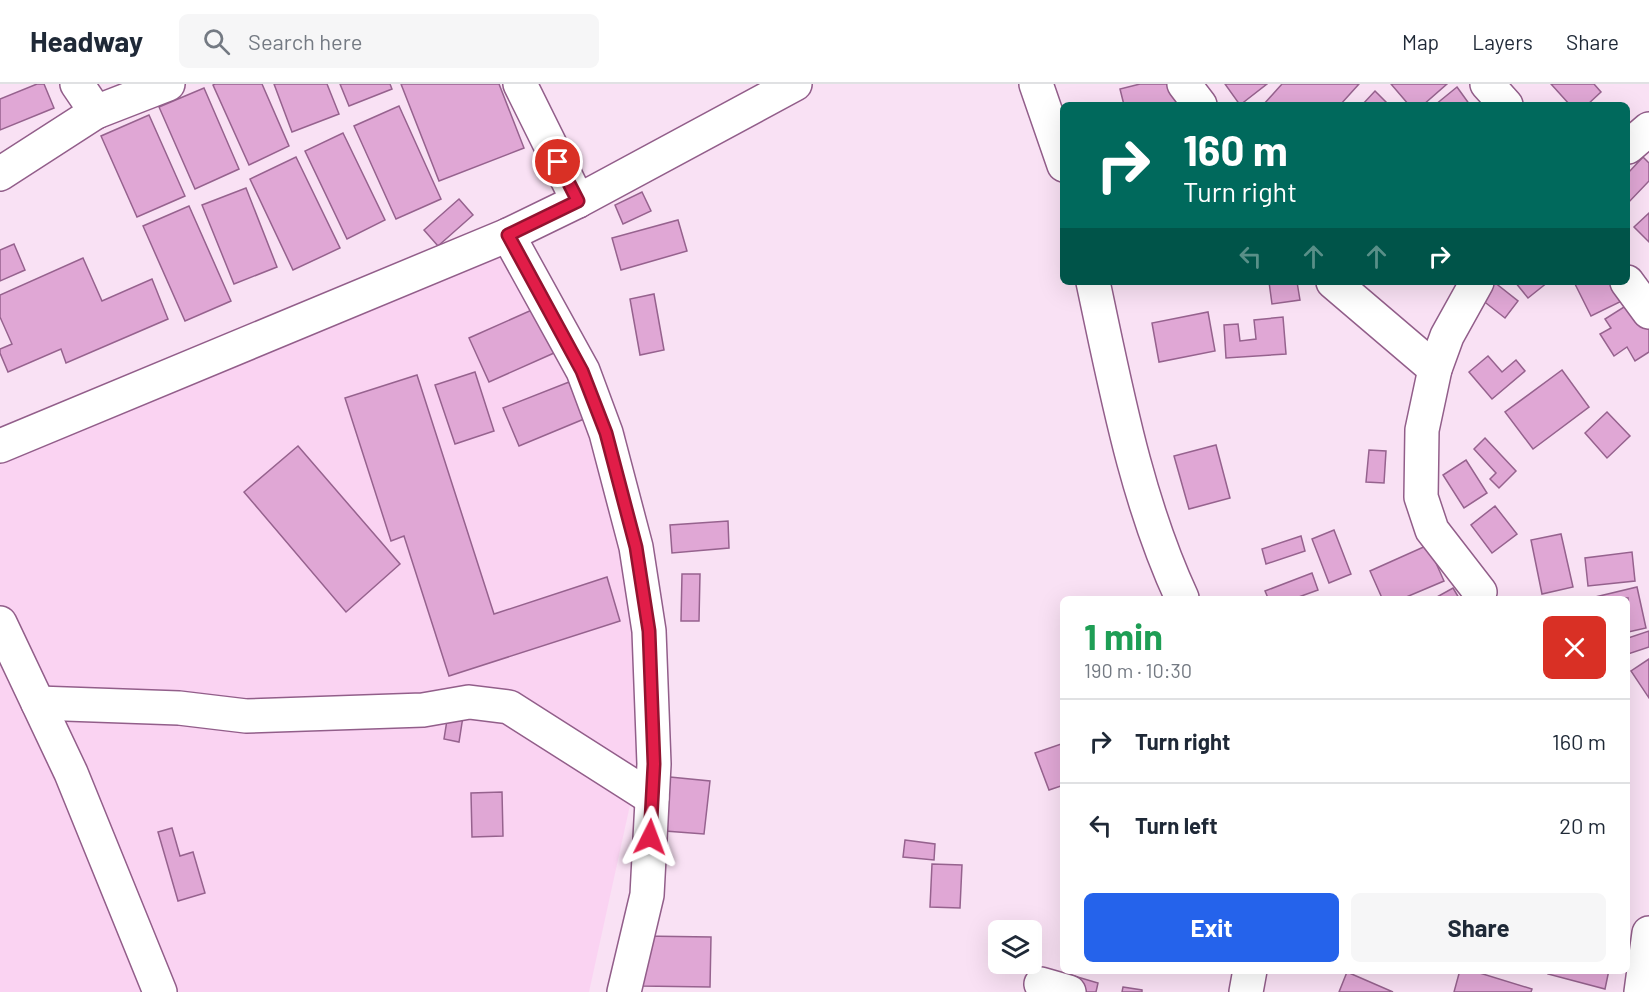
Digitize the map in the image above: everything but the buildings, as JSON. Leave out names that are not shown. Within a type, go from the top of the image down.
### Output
[{"type":"street","points":[[76,84],[96,112]]},
{"type":"street","points":[[0,174],[96,112],[168,84]]},
{"type":"street","points":[[520,84],[578,201]]},
{"type":"street","points":[[1036,84],[1060,153]]},
{"type":"street","points":[[1184,84],[1198,102]]},
{"type":"street","points":[[1487,84],[1503,102]]},
{"type":"street","points":[[0,446],[508,235],[578,201],[778,89]]},
{"type":"street","points":[[1630,145],[1649,129]]},
{"type":"street","points":[[508,235],[582,371],[606,433],[636,547],[649,631],[654,764],[648,895],[624,992]]},
{"type":"street","points":[[1094,285],[1130,449],[1161,549],[1181,596]]},
{"type":"street","points":[[1337,285],[1435,369]]},
{"type":"street","points":[[1475,285],[1447,336],[1435,369],[1422,430],[1421,497],[1432,530],[1480,591]]},
{"type":"street","points":[[1629,285],[1649,312]]},
{"type":"street","points":[[0,623],[118,883],[160,992]]},
{"type":"street","points":[[38,703],[179,708],[246,716],[411,711],[469,702],[509,707],[652,798]]},
{"type":"street","points":[[1641,992],[1649,933]]},
{"type":"street","points":[[1246,992],[1249,974]]},
{"type":"shaded area","points":[[519,233],[626,433],[639,764],[589,992],[0,992],[0,451]]},
{"type":"route","points":[[558,162],[578,201],[508,235],[582,371],[606,433],[636,547],[649,631],[654,764],[650,837]]}]
